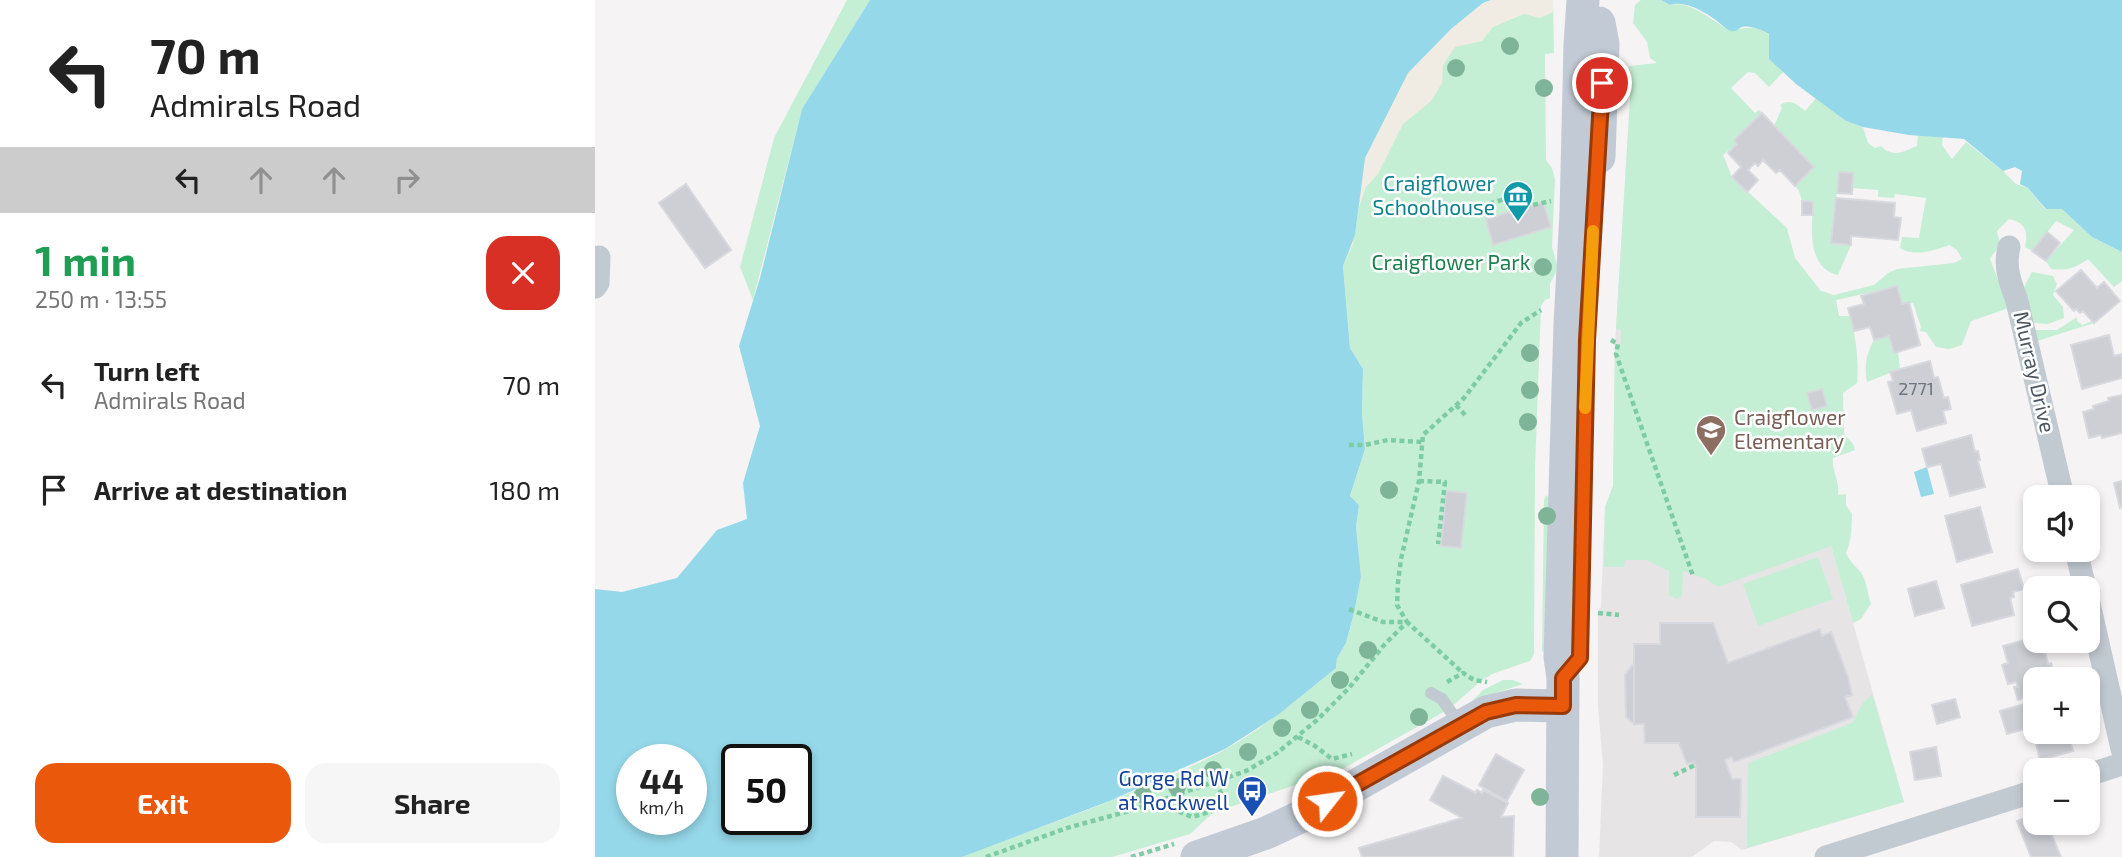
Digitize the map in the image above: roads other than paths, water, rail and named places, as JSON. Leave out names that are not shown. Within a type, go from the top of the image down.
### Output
[{"type":"main road","points":[[1583,0],[1591,45]]},
{"type":"main road","points":[[1562,857],[1563,692],[1560,644],[1570,324],[1576,213],[1595,0]]},
{"type":"main road","points":[[1197,857],[1266,833],[1300,817],[1356,768],[1486,712],[1563,692]]},
{"type":"street","name":"Murray Drive","points":[[2009,247],[2007,273],[2017,300],[2060,485]]},
{"type":"street","points":[[595,286],[598,283],[599,257]]},
{"type":"street","points":[[2100,652],[2122,749]]},
{"type":"street","points":[[2100,771],[2122,764]]},
{"type":"street","points":[[1826,857],[2023,796]]},
{"type":"lane","points":[[1431,693],[1442,699],[1460,725]]},
{"type":"water","points":[[870,0],[1491,0],[1483,3],[1451,29],[1408,73],[1365,158],[1355,235],[1343,266],[1350,348],[1363,369],[1365,449],[1350,496],[1359,505],[1356,527],[1361,577],[1346,643],[1337,658],[1336,668],[1278,715],[1225,749],[1112,800],[962,857],[595,857],[595,589],[622,592],[677,578],[717,530],[747,519],[743,483],[760,426],[739,346],[760,278],[802,109]]},
{"type":"water","points":[[1661,0],[2122,0],[2122,252],[2092,237],[2062,209],[2046,209],[2028,188],[2020,184],[2022,171],[2015,167],[2003,171],[1964,139],[1909,135],[1863,127],[1846,121],[1796,84],[1769,59],[1769,34],[1749,27],[1731,31],[1695,8],[1682,4],[1670,5]]},
{"type":"water","points":[[1927,467],[1934,494],[1921,497],[1914,472]]},
{"type":"place","name":"Craigflower Schoolhouse","points":[[1518,223]]},
{"type":"place","name":"Craigflower Elementary","points":[[1711,457]]},
{"type":"place","name":"Gorge Rd W at Rockwell","points":[[1252,818]]},
{"type":"park label","name":"Craigflower Park","points":[[1451,263]]}]
